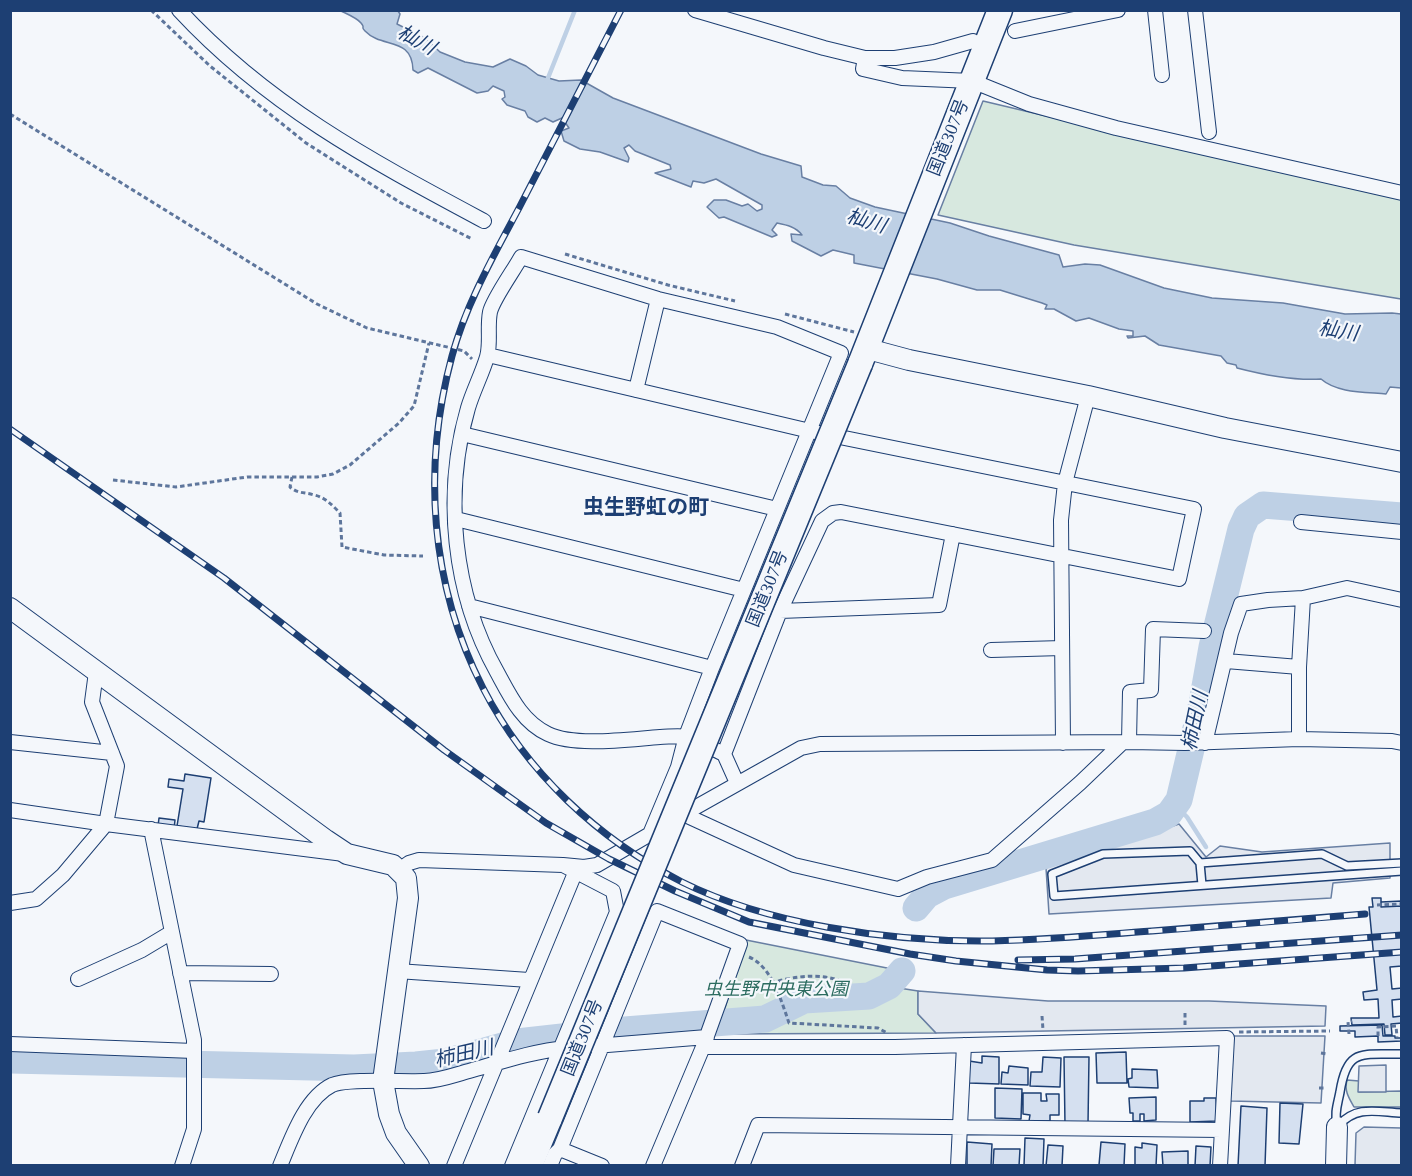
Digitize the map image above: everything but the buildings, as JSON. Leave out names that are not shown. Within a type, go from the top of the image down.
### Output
[{"type":"highway","name":"国道307号","points":[[530,1166],[869,344],[1000,10]]},
{"type":"street","points":[[179,10],[237,67],[307,120],[391,171],[484,221]]},
{"type":"street","points":[[696,10],[866,58],[895,58],[934,52],[973,41]]},
{"type":"street","points":[[1016,32],[1118,10]]},
{"type":"street","points":[[1155,10],[1162,75]]},
{"type":"street","points":[[1195,10],[1209,132]]},
{"type":"street","points":[[866,58],[863,69],[902,78],[969,88],[1116,128],[1401,193]]},
{"type":"street","points":[[650,834],[678,767],[686,736],[712,668],[842,354],[777,327],[658,298],[521,257],[490,310],[488,355],[469,406],[462,434],[456,481],[458,558],[469,606],[489,658],[520,713],[538,729],[549,735],[582,741],[686,736],[724,754],[737,783]]},
{"type":"street","points":[[636,390],[658,298]]},
{"type":"street","points":[[869,344],[909,360],[1088,396],[1225,428],[1401,462]]},
{"type":"street","points":[[488,355],[810,431],[1194,509],[1179,579],[841,512],[833,513],[822,521],[780,611],[724,754]]},
{"type":"street","points":[[1063,743],[1061,520],[1065,483],[1088,396]]},
{"type":"street","points":[[462,434],[777,509]]},
{"type":"street","points":[[456,519],[744,590]]},
{"type":"street","points":[[1301,522],[1401,532]]},
{"type":"street","points":[[780,611],[939,605],[953,534]]},
{"type":"street","points":[[1196,743],[1226,661],[1231,633],[1241,604],[1303,598],[1347,588],[1401,600]]},
{"type":"street","points":[[1299,739],[1299,667],[1303,598]]},
{"type":"street","points":[[469,606],[712,668]]},
{"type":"street","points":[[10,608],[347,854]]},
{"type":"street","points":[[683,814],[795,865],[898,889],[927,877],[992,860],[1126,742],[1130,692],[1151,690],[1153,629],[1204,631]]},
{"type":"street","points":[[991,650],[1062,648]]},
{"type":"street","points":[[1226,661],[1299,667]]},
{"type":"street","points":[[10,903],[36,899],[63,875],[106,824],[117,766],[92,702],[96,672]]},
{"type":"street","points":[[399,870],[409,862],[419,861],[569,869],[597,865],[801,748],[820,744],[1196,743],[1299,739],[1401,743]]},
{"type":"street","points":[[10,742],[112,753]]},
{"type":"street","points":[[10,810],[293,849],[347,854],[383,862],[399,870],[408,883],[408,898],[383,1073],[389,1114],[396,1133],[418,1166]]},
{"type":"street","points":[[151,830],[194,1040],[194,1129],[182,1166]]},
{"type":"street","points":[[454,1166],[508,1036],[569,869]]},
{"type":"street","points":[[512,1166],[617,912],[613,891],[569,869]]},
{"type":"street","points":[[550,1166],[560,1149],[657,911],[740,944],[706,1040],[653,1166]]},
{"type":"street","points":[[78,979],[142,950],[172,932]]},
{"type":"street","points":[[397,971],[529,980]]},
{"type":"street","points":[[180,973],[271,974]]},
{"type":"street","points":[[280,1166],[303,1117],[316,1099],[331,1086],[383,1073],[427,1081],[497,1060],[561,1047],[706,1040],[895,1047],[1227,1038],[1220,1166]]},
{"type":"street","points":[[10,1044],[194,1051]]},
{"type":"street","points":[[958,1166],[964,1045]]},
{"type":"street","points":[[742,1166],[758,1125],[1222,1130]]},
{"type":"street","points":[[1336,1166],[1337,1127]]},
{"type":"street","points":[[560,1149],[602,1166]]},
{"type":"lane","points":[[1202,885],[1200,863],[1190,851],[1103,854],[1052,874],[1054,896],[1401,871]]},
{"type":"lane","points":[[1200,863],[1322,854],[1347,866],[1401,863]]},
{"type":"lane","points":[[1401,1054],[1358,1055],[1350,1061],[1344,1073],[1334,1116],[1337,1127],[1351,1113],[1401,1113]]},
{"type":"path","points":[[10,114],[317,304],[367,328],[464,351],[470,355],[473,362]]},
{"type":"path","points":[[565,254],[668,285],[737,302]]},
{"type":"path","points":[[783,313],[869,344]]},
{"type":"path","points":[[113,480],[176,487],[247,477],[317,477],[333,474],[350,465],[399,423],[414,406],[429,343]]},
{"type":"path","points":[[292,477],[290,487],[295,492],[316,495],[340,513],[342,547],[384,555],[423,556]]},
{"type":"path","points":[[1377,905],[1401,903]]},
{"type":"path","points":[[738,953],[759,962],[781,999],[789,1023],[878,1028],[891,1035],[895,1047]]},
{"type":"path","points":[[722,997],[750,994],[772,983],[805,976],[842,981],[851,986]]},
{"type":"path","points":[[1185,1013],[1186,1033]]},
{"type":"path","points":[[1042,1016],[1043,1034]]},
{"type":"path","points":[[1349,1034],[1348,1022],[1352,1022]]},
{"type":"path","points":[[1378,1036],[1378,1027],[1396,1026],[1397,1036]]},
{"type":"path","points":[[1233,1032],[1330,1031]]},
{"type":"path","points":[[1321,1053],[1327,1054]]},
{"type":"path","points":[[1319,1088],[1325,1088]]},
{"type":"green space","points":[[983,101],[1248,164],[1401,196],[1401,299],[1074,245],[938,215]]},
{"type":"green space","name":"虫生野中央東公園","points":[[746,940],[892,969],[899,988],[918,991],[918,1014],[936,1033],[717,1034]]},
{"type":"green space","points":[[1347,1080],[1359,1081],[1359,1092],[1401,1091],[1401,1107],[1354,1107],[1347,1091]]},
{"type":"shaded area","points":[[1179,824],[1206,857],[1220,846],[1262,852],[1390,843],[1390,878],[1333,883],[1331,898],[1049,914],[1046,868]]},
{"type":"shaded area","points":[[918,991],[1048,1001],[1209,1001],[1326,1006],[1325,1026],[936,1033],[918,1014]]},
{"type":"shaded area","points":[[1232,1036],[1325,1036],[1321,1103],[1229,1101]]},
{"type":"shaded area","points":[[1386,1065],[1386,1092],[1358,1092],[1359,1066]]},
{"type":"shaded area","points":[[1364,1127],[1401,1128],[1401,1165],[1355,1165],[1356,1133]]},
{"type":"water","name":"杣川","points":[[341,11],[398,11],[400,14],[397,24],[425,38],[440,52],[465,62],[493,67],[510,59],[526,66],[538,75],[559,81],[581,80],[613,98],[761,154],[801,166],[802,177],[823,185],[836,186],[850,198],[875,207],[950,223],[1059,255],[1063,267],[1085,264],[1100,265],[1164,288],[1212,298],[1283,303],[1345,314],[1401,314],[1401,388],[1390,387],[1386,394],[1360,392],[1335,387],[1321,379],[1289,378],[1258,373],[1237,368],[1236,365],[1227,363],[1221,356],[1159,345],[1145,336],[1128,338],[1127,336],[1133,336],[1133,331],[1119,329],[1089,318],[1076,321],[1054,309],[1045,309],[1047,305],[1000,290],[977,290],[937,279],[854,263],[854,255],[833,250],[821,256],[792,241],[791,234],[802,235],[791,227],[777,223],[772,230],[777,235],[772,237],[724,217],[719,218],[707,207],[714,200],[726,200],[742,206],[748,204],[757,211],[762,209],[762,205],[716,179],[704,183],[693,181],[691,187],[655,173],[671,169],[670,165],[635,151],[629,145],[624,148],[629,158],[628,162],[600,152],[580,149],[564,141],[561,131],[569,128],[562,118],[553,122],[545,118],[537,122],[528,117],[525,111],[507,105],[502,99],[505,97],[504,91],[493,86],[488,91],[477,93],[428,68],[418,73],[413,70],[411,59],[402,47],[372,36],[359,21]]},
{"type":"waterway","points":[[546,83],[575,10]]},
{"type":"waterway","name":"柿田川","points":[[916,908],[927,895],[944,886],[1155,822],[1169,814],[1179,800],[1202,703],[1212,647],[1241,529],[1247,516],[1263,505],[1402,516]]},
{"type":"waterway","points":[[1175,805],[1187,817],[1206,847]]},
{"type":"waterway","name":"柿田川","points":[[10,1060],[354,1068],[416,1065],[445,1062],[517,1042],[625,1030],[765,1019],[804,1000],[869,996],[889,986],[902,971]]},
{"type":"railway","points":[[621,10],[473,299],[452,356],[437,440],[436,525],[442,567],[452,608],[465,649],[483,688],[500,719],[520,748],[567,800],[593,824],[651,865],[715,897],[751,909],[828,927],[906,938],[1002,941],[1365,914]]},
{"type":"railway","points":[[10,429],[224,578],[444,750],[546,823],[609,859],[675,891],[749,922],[910,954],[1047,970],[1184,968],[1402,952]]},
{"type":"railway","points":[[1018,960],[1075,959],[1402,935]]},
{"type":"district","name":"虫生野虹の町","points":[[646,509]]}]
